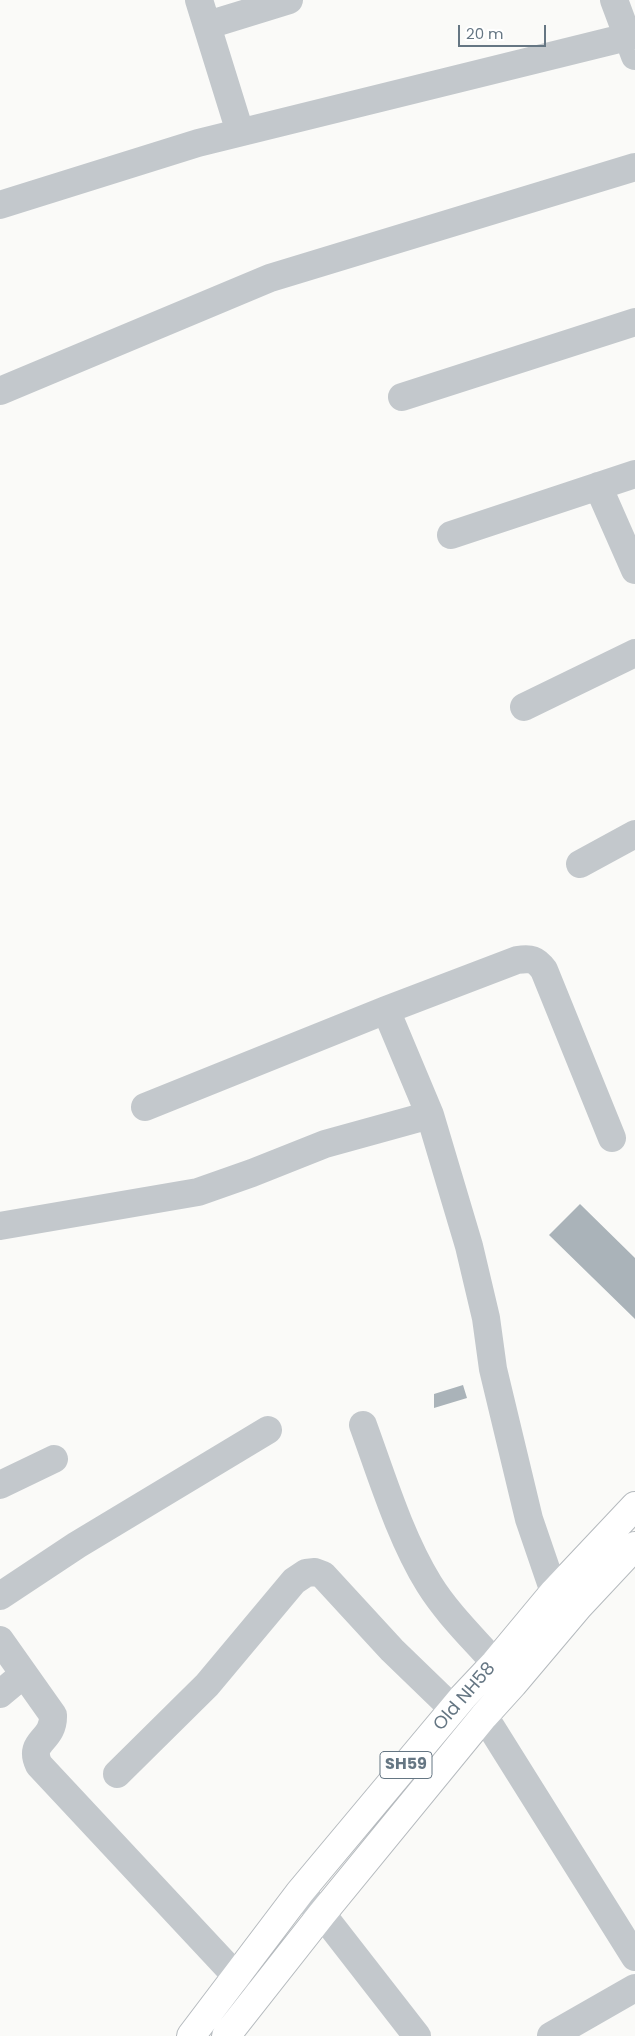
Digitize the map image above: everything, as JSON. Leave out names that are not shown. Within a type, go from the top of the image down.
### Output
[{"type":"main road","name":"Old NH58","points":[[191,2036],[300,1892],[453,1709],[495,1663],[554,1592],[635,1506]]},
{"type":"main road","points":[[600,1543],[627,1554]]},
{"type":"main road","name":"Old NH58","points":[[226,2036],[322,1914],[484,1716],[578,1606],[627,1554]]},
{"type":"street","points":[[199,0],[240,132]]},
{"type":"street","points":[[208,26],[289,0]]},
{"type":"street","points":[[0,205],[198,143],[240,132],[633,42],[614,0]]},
{"type":"street","points":[[0,391],[270,278],[635,167]]},
{"type":"street","points":[[402,397],[635,322]]},
{"type":"street","points":[[451,536],[635,474]]},
{"type":"street","points":[[598,486],[635,570]]},
{"type":"street","points":[[524,706],[635,653]]},
{"type":"street","points":[[580,864],[635,834]]},
{"type":"street","points":[[145,1107],[386,1010],[517,960],[534,959],[544,970],[612,1138]]},
{"type":"street","points":[[386,1010],[430,1115],[469,1246],[486,1318],[492,1369],[529,1519],[554,1592]]},
{"type":"street","points":[[0,1226],[198,1192],[325,1144],[430,1115]]},
{"type":"street","points":[[363,1425],[412,1555],[429,1584],[448,1610],[495,1663]]},
{"type":"street","points":[[0,1596],[77,1545],[268,1430]]},
{"type":"street","points":[[0,1485],[54,1459]]},
{"type":"street","points":[[117,1774],[208,1685],[294,1581],[306,1573],[314,1572],[323,1575],[329,1580],[392,1650],[453,1709]]},
{"type":"street","points":[[0,1640],[53,1715],[54,1723],[51,1731],[35,1752],[39,1765],[237,1977]]},
{"type":"street","points":[[0,1694],[24,1674]]},
{"type":"street","points":[[484,1716],[635,1957]]},
{"type":"street","points":[[300,1892],[322,1914],[417,2036]]},
{"type":"street","points":[[551,2036],[635,1988]]},
{"type":"building","points":[[580,1204],[635,1258],[635,1319],[549,1235]]},
{"type":"building","points":[[463,1385],[467,1398],[434,1408],[434,1394]]}]
